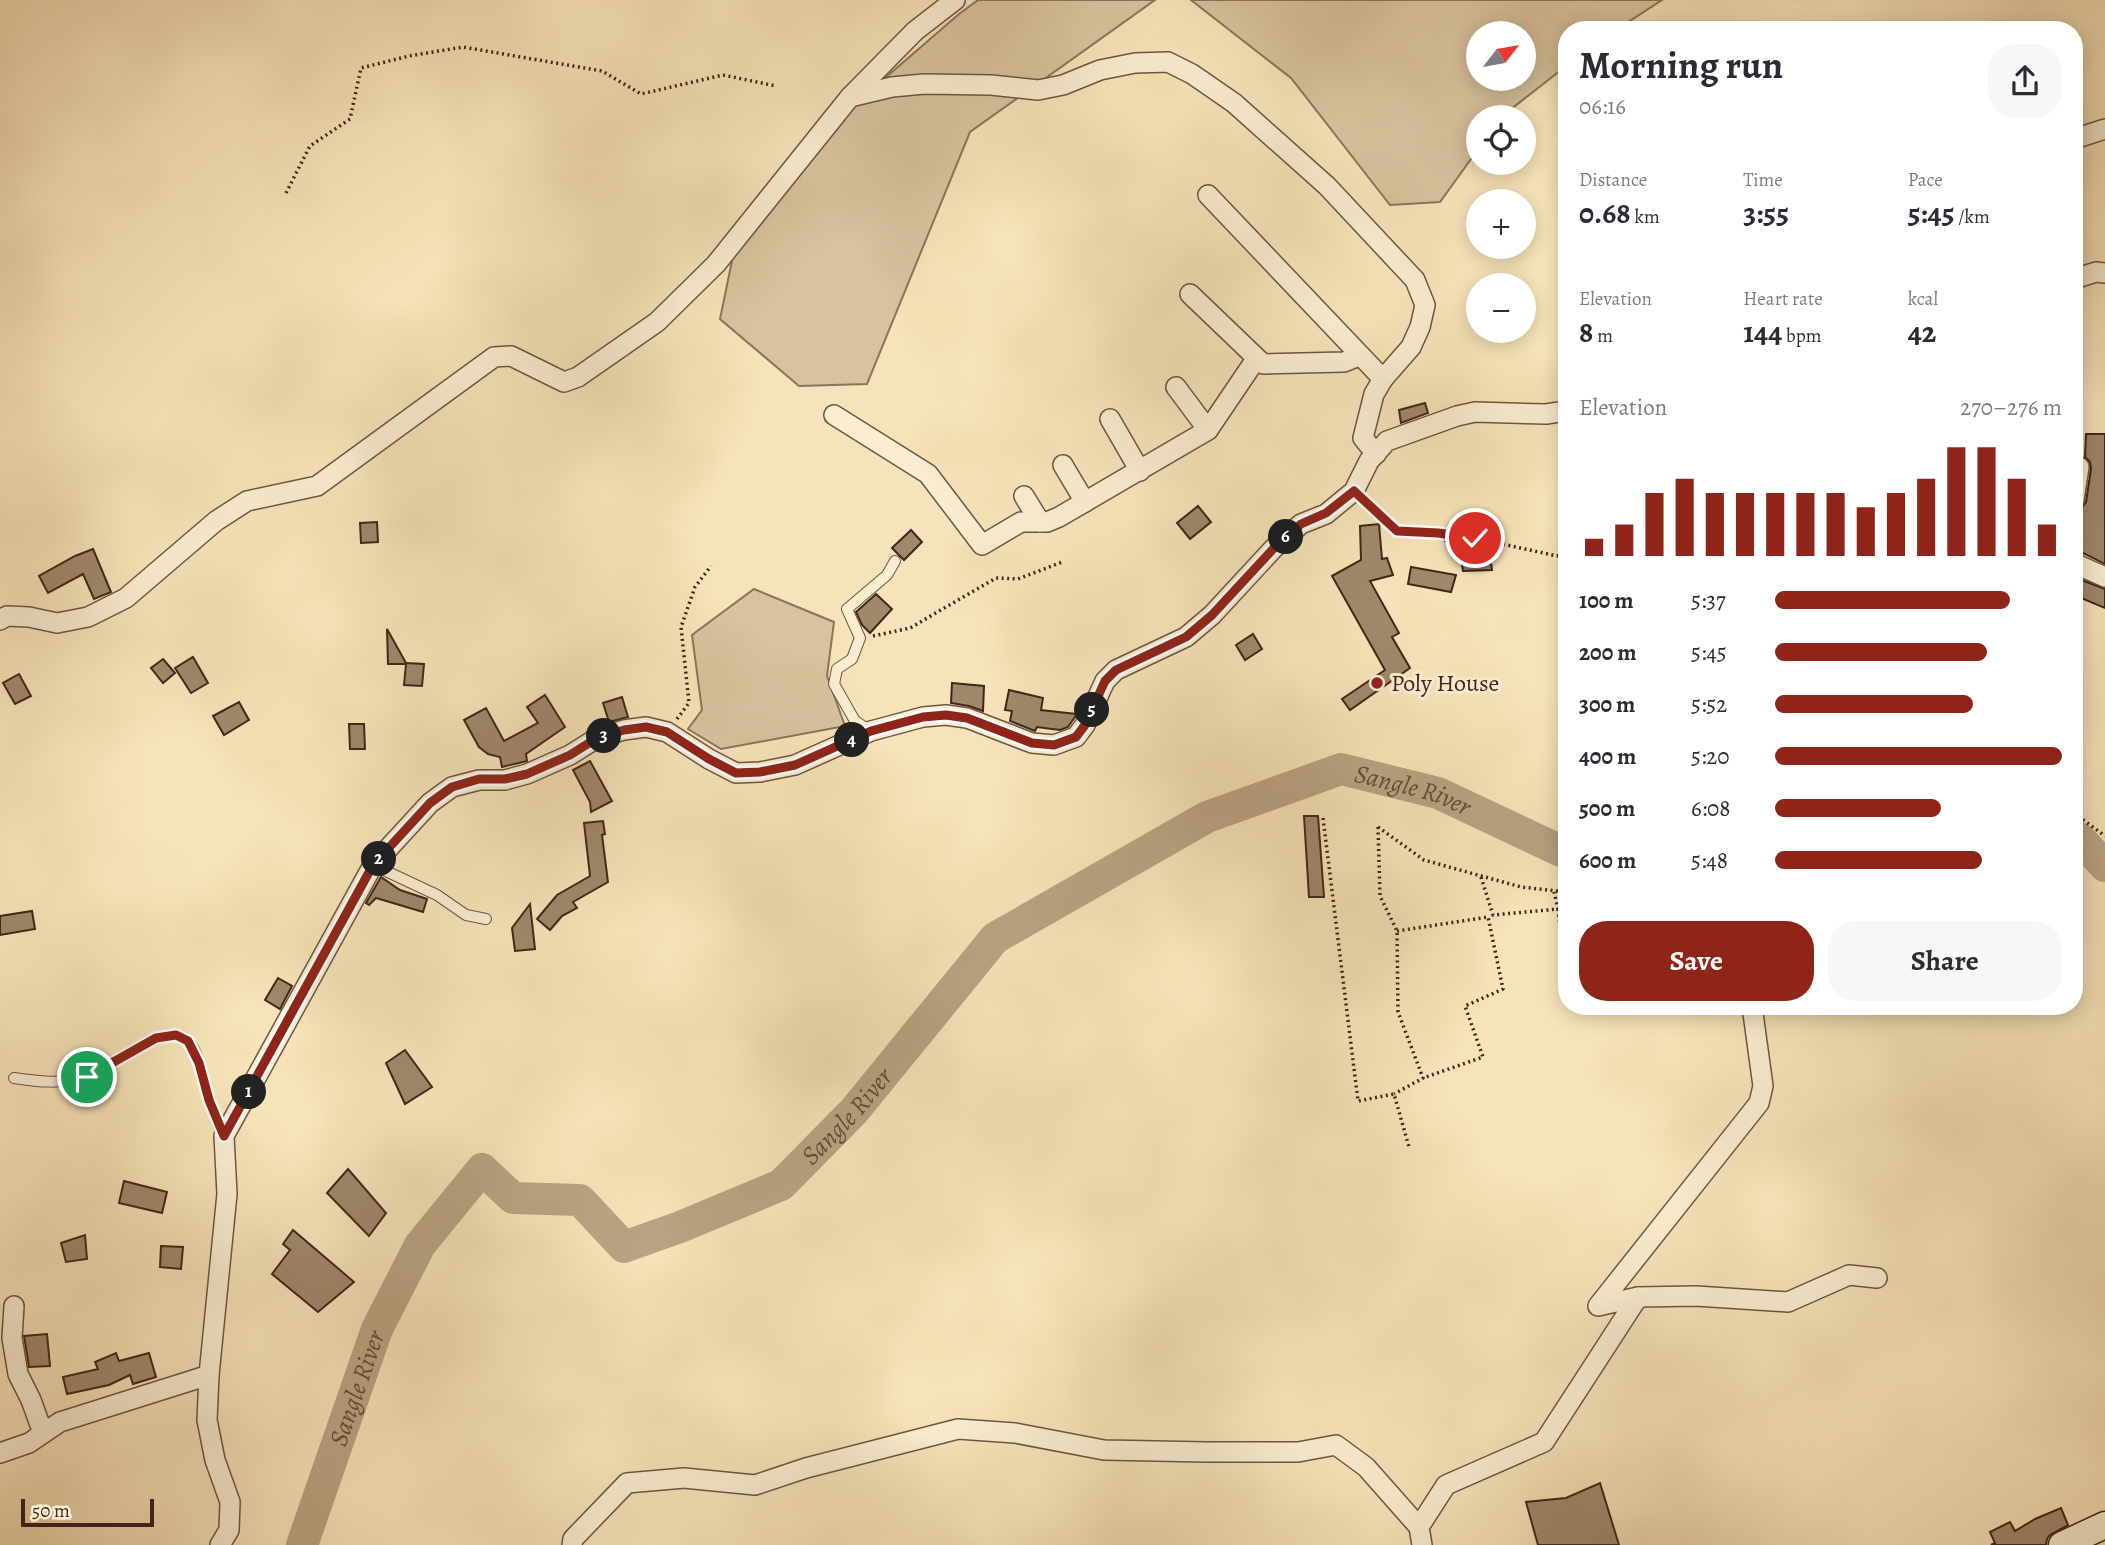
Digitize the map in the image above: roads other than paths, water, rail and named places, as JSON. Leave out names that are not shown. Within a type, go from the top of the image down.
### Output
[{"type":"street","points":[[0,620],[8,616],[29,617],[57,623],[88,617],[126,598],[216,521],[247,501],[317,486],[494,357],[511,356],[564,382],[578,377],[657,322],[716,264],[850,97],[915,31],[955,0]]},
{"type":"street","points":[[850,97],[892,87],[924,84],[991,85],[1038,90],[1063,86],[1100,70],[1135,63],[1168,62],[1192,74],[1234,103],[1327,186],[1415,280],[1425,305],[1420,327],[1411,347],[1382,379],[1374,394],[1363,438],[1376,454]]},
{"type":"street","points":[[2083,136],[2105,129]]},
{"type":"street","points":[[1208,195],[1382,379]]},
{"type":"street","points":[[2083,276],[2096,272],[2105,273]]},
{"type":"street","points":[[1190,293],[1263,364],[1344,362],[1359,356]]},
{"type":"street","points":[[834,415],[928,474],[982,545],[1021,522],[1047,522],[1208,430],[1256,359]]},
{"type":"street","points":[[1176,387],[1208,430]]},
{"type":"street","points":[[220,1545],[229,1530],[230,1502],[215,1461],[207,1420],[227,1194],[224,1136],[373,865],[430,803],[452,787],[479,779],[505,779],[527,774],[570,755],[597,738],[646,727],[667,732],[736,773],[760,772],[795,765],[871,731],[923,717],[946,715],[967,718],[1032,743],[1054,745],[1076,737],[1085,725],[1105,681],[1116,670],[1186,637],[1212,615],[1274,548],[1301,524],[1326,513],[1354,491],[1369,461],[1387,441],[1475,412],[1558,412]]},
{"type":"street","points":[[1110,419],[1140,471]]},
{"type":"street","points":[[1063,465],[1085,502]]},
{"type":"street","points":[[1024,496],[1040,522]]},
{"type":"street","points":[[2083,567],[2105,577]]},
{"type":"street","points":[[1753,1015],[1763,1086],[1759,1103],[1598,1306],[1638,1297],[1696,1296],[1788,1302],[1849,1275],[1877,1278]]},
{"type":"street","points":[[572,1545],[573,1539],[627,1483],[684,1478],[755,1485],[806,1468],[958,1429],[1015,1433],[1104,1450],[1298,1452],[1336,1445],[1366,1467],[1421,1536],[1446,1485],[1544,1442],[1638,1297]]},
{"type":"street","points":[[14,1306],[12,1338],[18,1374],[43,1433]]},
{"type":"street","points":[[0,1453],[29,1443],[60,1422],[209,1375]]},
{"type":"street","points":[[2062,1545],[2105,1525]]},
{"type":"lane","points":[[871,731],[855,721],[834,684],[836,669],[852,659],[860,638],[847,609],[887,575],[895,561]]},
{"type":"lane","points":[[373,865],[437,895],[466,915],[486,919]]},
{"type":"lane","points":[[14,1078],[49,1083],[87,1077],[156,1038],[176,1035],[188,1041],[199,1063],[209,1100],[224,1136]]},
{"type":"waterway","name":"Sangle River","points":[[302,1545],[377,1329],[420,1245],[482,1169],[513,1198],[580,1200],[624,1247],[781,1185],[854,1111],[995,938],[1207,817],[1341,769],[1438,793],[1558,850]]},
{"type":"waterway","name":"Sangle River","points":[[2083,842],[2105,866]]},
{"type":"place","name":"Poly House","points":[[1377,683]]}]
